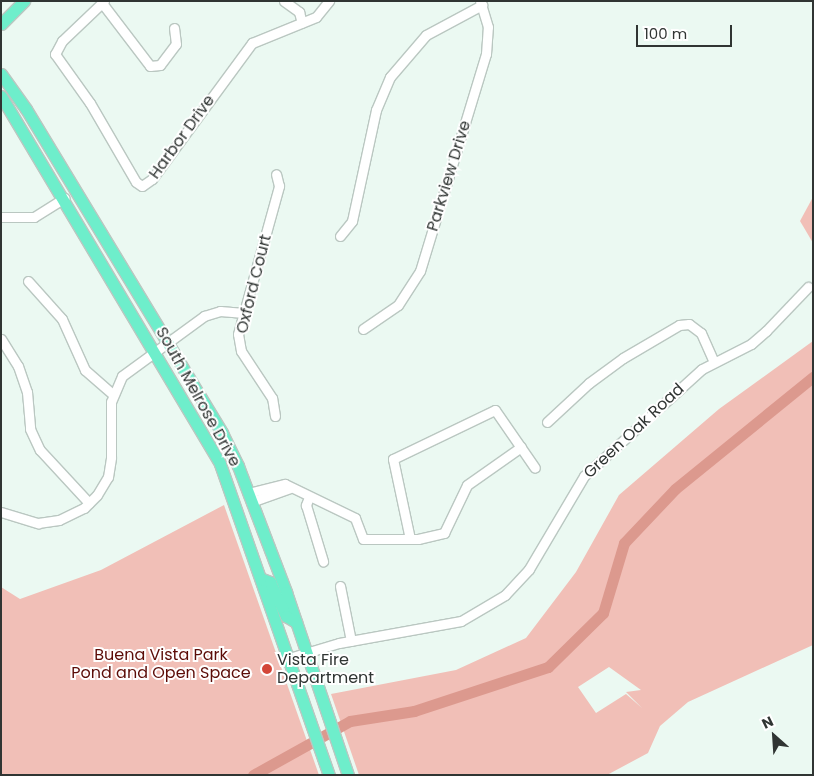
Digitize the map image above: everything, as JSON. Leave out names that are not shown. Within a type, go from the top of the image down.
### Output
[{"type":"main road","points":[[1,24],[24,1]]},
{"type":"main road","name":"South Melrose Drive","points":[[1,74],[26,109],[222,433],[250,497],[296,622],[347,771]]},
{"type":"main road","name":"South Melrose Drive","points":[[1,96],[155,350],[220,464],[330,775]]},
{"type":"main road","points":[[262,579],[270,582],[286,616],[296,622]]},
{"type":"street","points":[[284,1],[299,12],[302,23]]},
{"type":"street","name":"Harbor Drive","points":[[103,2],[62,42],[55,54],[90,103],[136,182],[142,186],[152,179],[252,43],[302,23],[323,12],[329,1]]},
{"type":"street","points":[[103,2],[150,66],[160,65],[176,44],[174,28]]},
{"type":"street","points":[[340,236],[352,221],[376,110],[390,76],[426,35],[481,3]]},
{"type":"street","name":"Parkview Drive","points":[[363,328],[398,305],[420,271],[486,54],[488,27],[481,3]]},
{"type":"street","name":"Oxford Court","points":[[275,416],[272,398],[241,351],[238,334],[279,186],[276,174]]},
{"type":"street","points":[[1,217],[34,217],[64,198]]},
{"type":"street","points":[[28,281],[62,319],[85,370],[113,394]]},
{"type":"street","name":"Green Oak Road","points":[[289,658],[306,652],[351,642],[460,621],[505,595],[529,569],[584,476],[702,368],[751,344],[808,287]]},
{"type":"street","points":[[1,512],[38,523],[59,520],[89,503],[108,477],[111,457],[113,394],[122,376],[204,316],[220,310],[244,314]]},
{"type":"street","points":[[548,422],[589,383],[623,358],[680,325],[689,324],[701,333],[714,362]]},
{"type":"street","points":[[1,339],[13,354],[24,384],[30,429],[40,450],[89,503]]},
{"type":"street","points":[[410,539],[393,459],[495,410],[535,468]]},
{"type":"street","points":[[250,497],[290,488],[355,518],[362,539],[410,539],[444,533],[467,485],[521,447]]},
{"type":"street","points":[[309,497],[306,505],[322,561]]},
{"type":"street","points":[[340,586],[351,642]]},
{"type":"green space","points":[[813,197],[813,243],[800,221]]},
{"type":"green space","points":[[813,341],[813,645],[688,702],[660,726],[648,753],[607,775],[359,775],[331,694],[456,670],[526,638],[576,572],[619,495],[719,409]],"holes":[[[609,667],[641,690],[626,692],[642,708],[626,694],[596,713],[578,687]]]},
{"type":"green space","name":"Buena Vista Park Pond and Open Space","points":[[224,505],[319,775],[1,775],[1,587],[20,599],[101,570]]},
{"type":"waterway","points":[[253,775],[350,721],[414,711],[548,667],[603,613],[624,543],[675,489],[813,377]]},
{"type":"place","name":"Vista Fire Department","points":[[267,669]]}]
